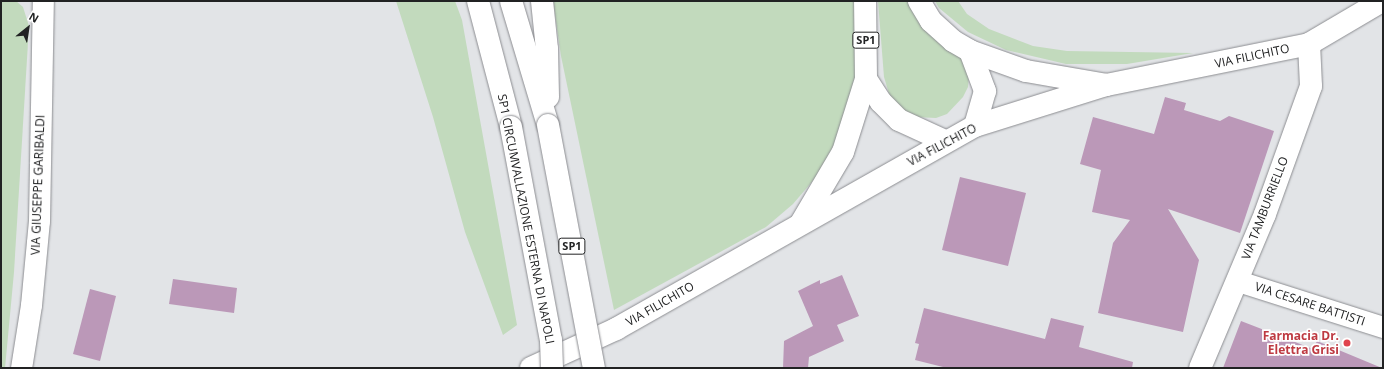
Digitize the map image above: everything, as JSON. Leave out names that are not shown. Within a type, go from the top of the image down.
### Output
[{"type":"main road","name":"SP1 CIRCUMVALLAZIONE ESTERNA DI NAPOLI","points":[[478,1],[511,127],[551,340],[552,368]]},
{"type":"main road","name":"SP1","points":[[511,1],[548,125],[594,368]]},
{"type":"main road","name":"SP1","points":[[542,1],[547,49],[548,125]]},
{"type":"main road","name":"SP1","points":[[801,223],[843,152],[866,79],[865,1]]},
{"type":"main road","points":[[919,1],[931,21],[953,41],[970,51],[1026,71],[1106,85]]},
{"type":"main road","name":"VIA FILICHITO","points":[[531,368],[616,329],[945,141],[975,126],[1106,85],[1309,44],[1382,1]]},
{"type":"main road","name":"VIA TAMBURRIELLO","points":[[1200,368],[1238,281],[1311,86],[1309,44]]},
{"type":"main road","points":[[970,51],[985,91],[975,126]]},
{"type":"main road","points":[[866,79],[881,102],[900,120],[945,141]]},
{"type":"street","name":"VIA GIUSEPPE GARIBALDI","points":[[21,368],[31,305],[40,221],[43,1]]},
{"type":"street","name":"VIA CESARE BATTISTI","points":[[1238,281],[1383,327]]},
{"type":"green space","points":[[1,1],[16,1],[23,7],[29,26],[14,272],[5,368],[1,368]]},
{"type":"green space","points":[[396,1],[455,1],[462,20],[517,325],[503,335],[465,232],[433,117]]},
{"type":"green space","points":[[553,1],[857,1],[857,71],[837,139],[817,176],[793,204],[766,227],[614,310],[561,56]]},
{"type":"green space","points":[[878,1],[909,1],[961,53],[969,75],[968,87],[963,97],[947,114],[936,118],[915,117],[905,113],[890,97],[884,77]]},
{"type":"green space","points":[[935,1],[958,1],[967,14],[989,29],[1033,46],[1067,51],[1193,53],[1127,64],[1066,64],[1006,50],[968,32],[939,8]]},
{"type":"building","points":[[1165,97],[1186,103],[1184,110],[1220,121],[1229,116],[1274,131],[1240,233],[1168,209],[1199,260],[1183,332],[1098,313],[1113,243],[1130,220],[1092,212],[1101,170],[1080,164],[1093,117],[1154,134]]},
{"type":"building","points":[[960,177],[1026,193],[1008,266],[942,250]]},
{"type":"building","points":[[842,275],[859,316],[837,325],[844,341],[809,357],[808,368],[783,368],[784,341],[813,326],[798,291],[820,280],[820,284]]},
{"type":"building","points":[[173,279],[237,288],[234,313],[169,304]]},
{"type":"building","points":[[90,289],[116,296],[100,361],[73,354]]},
{"type":"building","points":[[924,308],[1045,339],[1051,318],[1084,326],[1079,347],[1133,362],[1132,368],[947,368],[915,360],[919,344],[915,343]]},
{"type":"building","points":[[1241,321],[1313,349],[1317,341],[1382,368],[1223,368]]},
{"type":"place","name":"Farmacia Dr. Elettra Grisi","points":[[1347,343]]}]
